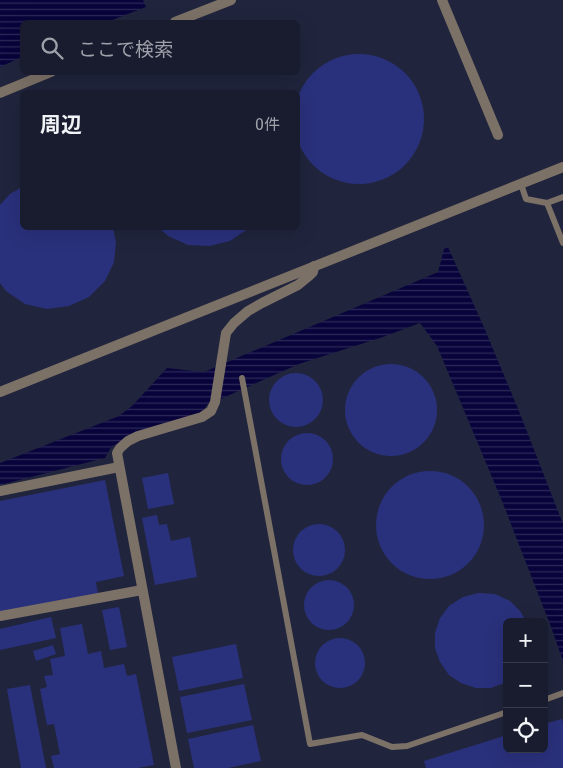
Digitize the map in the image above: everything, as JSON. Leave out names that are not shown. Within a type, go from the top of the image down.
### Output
[{"type":"street","points":[[180,20],[231,0]]},
{"type":"street","points":[[442,0],[498,135]]},
{"type":"street","points":[[0,93],[44,75]]},
{"type":"street","points":[[0,392],[563,167]]},
{"type":"street","points":[[175,768],[117,454],[120,448],[128,441],[138,436],[202,417],[211,411],[215,402],[226,333],[241,317],[262,302],[298,285],[313,272],[314,266]]},
{"type":"street","points":[[0,491],[119,467]]},
{"type":"street","points":[[0,616],[142,590]]},
{"type":"lane","points":[[521,184],[526,199],[547,203],[563,197]]},
{"type":"lane","points":[[547,203],[563,242]]},
{"type":"lane","points":[[242,378],[310,744],[362,735],[392,746],[407,746],[503,713]]},
{"type":"lane","points":[[548,699],[563,694]]},
{"type":"shaded area","points":[[0,0],[143,0],[146,7],[112,20],[20,20],[20,58],[0,67]]},
{"type":"shaded area","points":[[448,247],[483,325],[563,524],[563,661],[502,501],[437,346],[420,323],[299,364],[207,405],[202,412],[112,446],[105,458],[0,485],[0,463],[119,416],[132,406],[167,368],[204,372],[438,272],[444,249]]},
{"type":"building","points":[[346,55],[372,55],[395,65],[413,83],[423,106],[423,132],[413,155],[395,173],[372,183],[346,183],[334,179],[313,165],[300,146],[300,92],[313,73],[334,59]]},
{"type":"building","points":[[20,188],[20,230],[113,230],[116,242],[114,262],[105,281],[89,297],[69,306],[47,309],[25,304],[6,291],[0,283],[0,205],[10,194]]},
{"type":"building","points":[[161,230],[246,230],[230,241],[209,246],[188,245],[168,236]]},
{"type":"building","points":[[391,364],[409,367],[424,377],[434,392],[437,410],[434,428],[424,443],[409,453],[391,456],[373,453],[358,443],[348,428],[345,410],[348,392],[358,377],[373,367]]},
{"type":"building","points":[[296,373],[306,375],[315,381],[321,390],[323,400],[321,410],[315,419],[306,425],[296,427],[286,425],[277,419],[271,410],[269,400],[271,390],[277,381],[286,375]]},
{"type":"building","points":[[307,433],[321,437],[329,445],[333,459],[329,473],[321,481],[307,485],[293,481],[285,473],[281,459],[285,445],[293,437]]},
{"type":"building","points":[[430,471],[451,475],[468,487],[480,504],[484,525],[480,546],[468,563],[451,575],[430,579],[409,575],[392,563],[380,546],[376,525],[380,504],[392,487],[409,475]]},
{"type":"building","points":[[168,473],[174,504],[148,509],[142,478]]},
{"type":"building","points":[[105,480],[124,576],[96,582],[98,594],[0,614],[0,501]]},
{"type":"building","points":[[157,515],[159,525],[167,524],[171,541],[190,537],[197,577],[155,585],[142,518]]},
{"type":"building","points":[[319,524],[329,526],[337,532],[343,540],[345,550],[343,560],[337,568],[329,574],[319,576],[309,574],[301,568],[295,560],[293,550],[295,540],[301,532],[309,526]]},
{"type":"building","points":[[324,580],[334,580],[347,587],[354,600],[354,610],[347,623],[334,630],[324,630],[315,626],[308,619],[304,610],[304,600],[308,591],[315,584]]},
{"type":"building","points":[[478,593],[495,594],[510,601],[524,618],[503,618],[503,684],[491,688],[476,688],[461,683],[449,675],[440,662],[435,648],[435,633],[440,618],[449,606],[463,597]]},
{"type":"building","points":[[119,607],[127,647],[110,650],[102,610]]},
{"type":"building","points":[[51,617],[56,638],[0,650],[0,629]]},
{"type":"building","points":[[82,624],[88,654],[101,651],[104,668],[124,664],[127,676],[136,674],[154,765],[138,768],[54,768],[51,756],[60,754],[54,724],[47,725],[40,689],[47,687],[44,676],[53,675],[50,659],[65,656],[60,628]]},
{"type":"building","points":[[340,638],[350,640],[358,645],[363,653],[365,663],[363,673],[358,681],[350,686],[340,688],[330,686],[322,681],[317,673],[315,663],[317,653],[322,645],[330,640]]},
{"type":"building","points":[[236,644],[243,678],[179,691],[172,657]]},
{"type":"building","points":[[53,645],[56,654],[36,661],[33,651]]},
{"type":"building","points":[[244,684],[252,720],[187,733],[180,697]]},
{"type":"building","points":[[30,685],[46,768],[21,768],[7,689]]},
{"type":"building","points":[[562,719],[563,768],[426,768],[424,761],[503,736],[503,753],[548,753],[548,723]]},
{"type":"building","points":[[253,725],[261,761],[228,768],[194,768],[188,739]]}]
